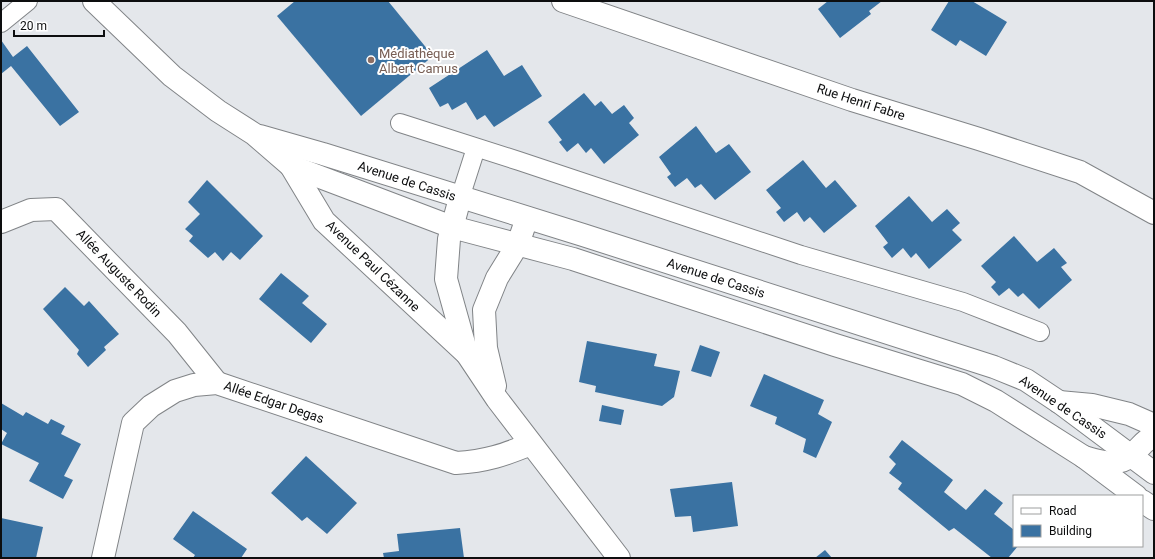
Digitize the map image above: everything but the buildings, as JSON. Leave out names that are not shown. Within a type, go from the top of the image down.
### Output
[{"type":"street","name":"Avenue de Cassis","points":[[94,1],[172,76],[218,111],[254,134],[292,166],[452,227],[573,259],[835,345],[962,384],[996,401],[1084,457],[1135,495]]},
{"type":"street","name":"Rue Henri Fabre","points":[[563,1],[852,100],[1080,172],[1154,213]]},
{"type":"street","name":"Avenue de Cassis","points":[[254,134],[527,218],[994,367],[1026,380],[1059,402],[1154,472]]},
{"type":"street","name":"Avenue Paul Cézanne","points":[[292,166],[324,221],[467,354],[531,444],[619,558]]},
{"type":"street","name":"Avenue Paul Cézanne","points":[[460,198],[449,239],[446,279],[467,354]]},
{"type":"street","name":"Allée Auguste Rodin","points":[[1,222],[31,210],[56,209],[177,333],[217,383]]},
{"type":"street","name":"Avenue Paul Cézanne","points":[[498,399],[486,348],[484,310],[496,278],[518,244],[527,218]]},
{"type":"street","name":"Allée Edgar Degas","points":[[103,558],[133,423],[151,406],[175,391],[194,385],[217,383],[456,463],[478,462],[501,456],[531,444]]},
{"type":"street","points":[[1059,402],[1092,405],[1128,414],[1154,425]]},
{"type":"street","points":[[1084,457],[1099,462],[1121,462],[1132,455],[1142,443],[1154,436]]},
{"type":"street","points":[[1143,502],[1154,509]]},
{"type":"lane","points":[[1,23],[28,1]]},
{"type":"lane","points":[[400,124],[519,161],[801,255],[963,302],[1040,332]]},
{"type":"lane","points":[[460,198],[476,148]]},
{"type":"place","name":"Médiathèque Albert Camus","points":[[371,60]]}]
